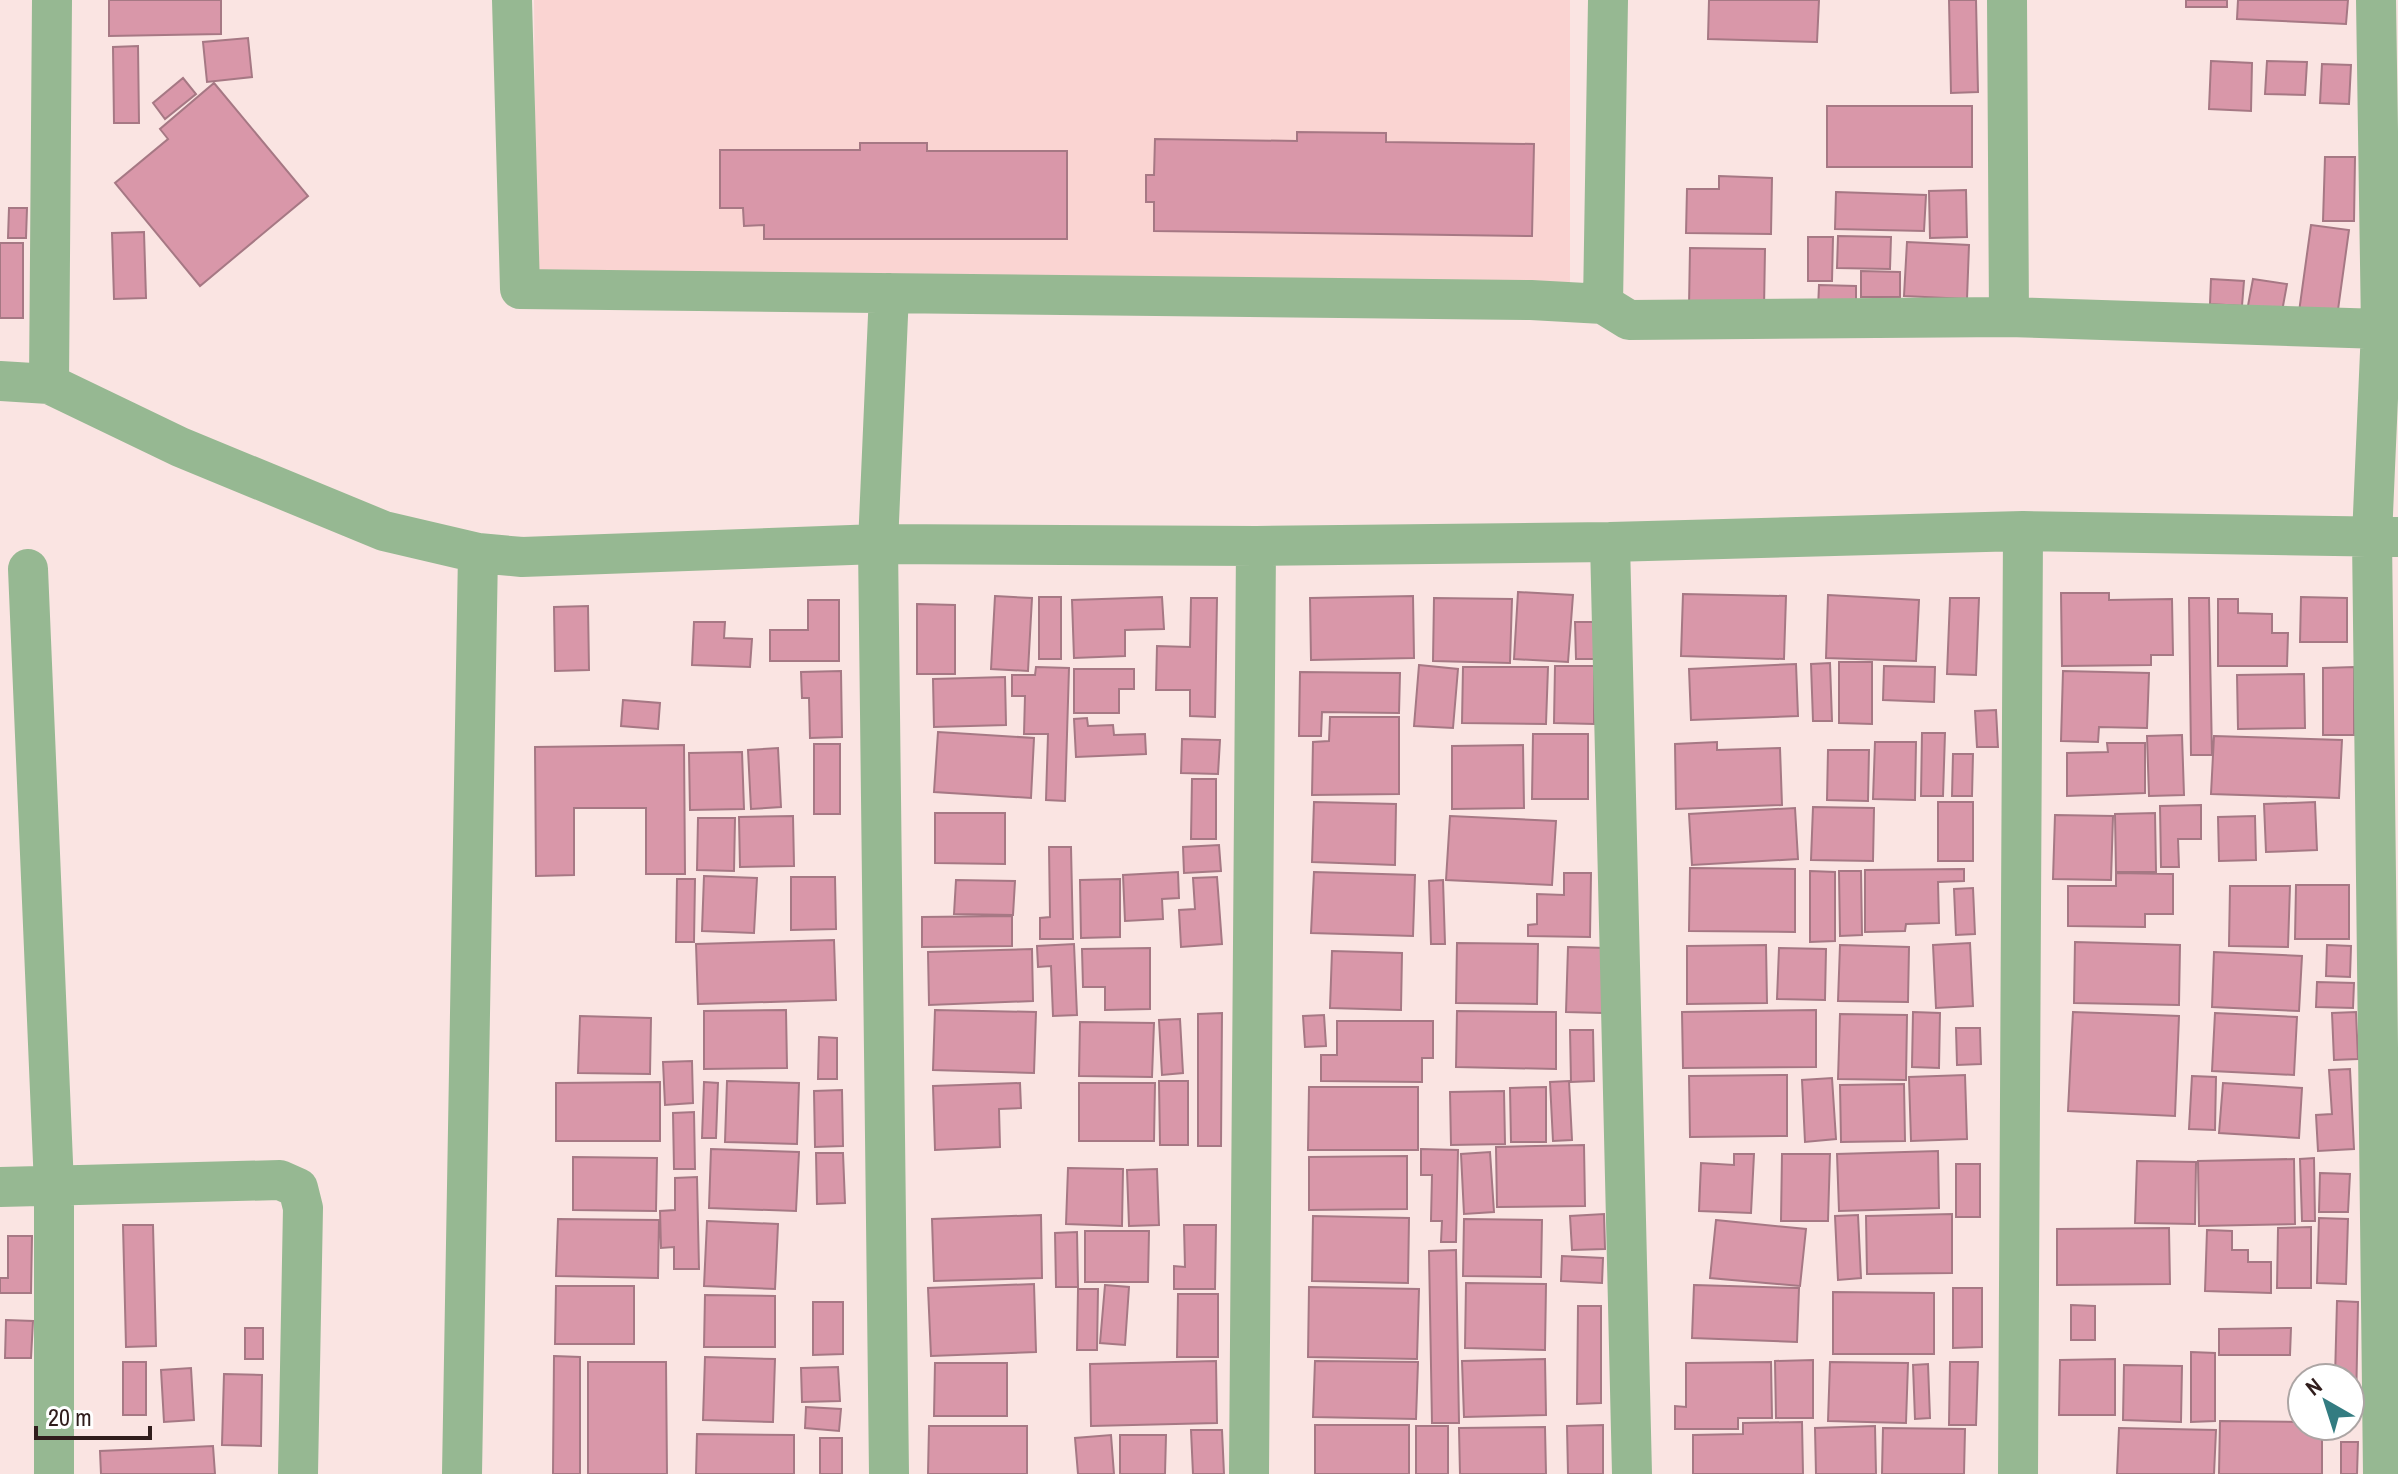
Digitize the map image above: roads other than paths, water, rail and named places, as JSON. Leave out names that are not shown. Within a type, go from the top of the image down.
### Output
[{"type":"street","points":[[49,384],[52,0]]},
{"type":"street","points":[[512,0],[520,289],[1531,300],[1603,304],[1629,320],[2009,317],[2381,329]]},
{"type":"street","points":[[1603,304],[1608,0]]},
{"type":"street","points":[[2007,0],[2009,317]]},
{"type":"street","points":[[2376,0],[2385,537],[2383,1474]]},
{"type":"street","points":[[889,293],[878,544],[889,1474]]},
{"type":"street","points":[[0,381],[49,384],[180,447],[384,531],[478,553],[522,557],[878,544],[1256,546],[1610,542],[2023,531],[2385,537]]},
{"type":"street","points":[[2018,1474],[2023,531]]},
{"type":"street","points":[[1610,542],[1632,1474]]},
{"type":"street","points":[[1249,1474],[1256,546]]},
{"type":"street","points":[[462,1474],[478,553]]},
{"type":"street","points":[[28,569],[54,1186],[54,1474]]},
{"type":"street","points":[[0,1187],[280,1180],[298,1188],[303,1208],[298,1474]]}]
